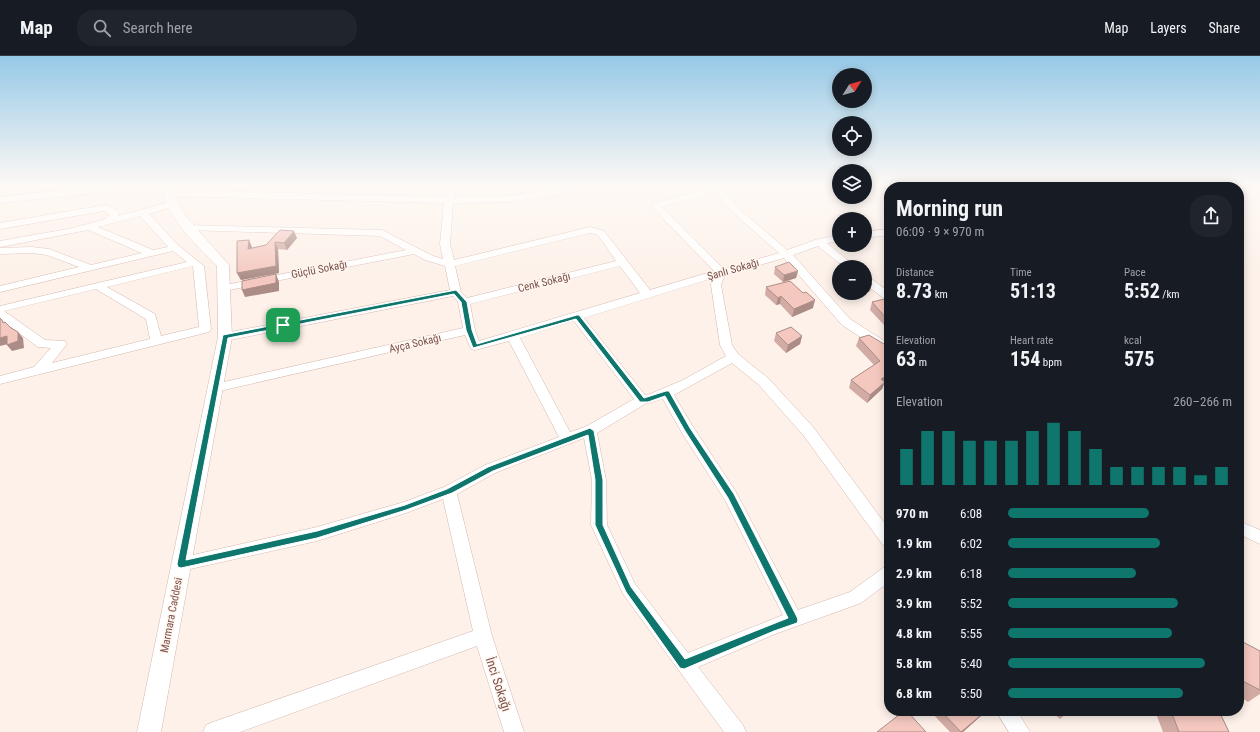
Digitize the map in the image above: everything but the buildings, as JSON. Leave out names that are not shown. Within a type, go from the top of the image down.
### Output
[{"type":"street","points":[[0,226],[49,218]]},
{"type":"street","points":[[0,244],[74,231],[122,218]]},
{"type":"street","points":[[0,380],[205,329],[199,266],[175,248],[147,218]]},
{"type":"street","name":"Marmara Caddesi","points":[[149,732],[225,337],[223,265],[187,227],[182,218]]},
{"type":"street","points":[[447,218],[445,244],[456,292],[464,302],[469,330]]},
{"type":"street","points":[[668,218],[721,272],[716,286],[726,345],[733,357],[764,382],[809,432],[884,534]]},
{"type":"street","points":[[744,218],[786,254],[846,322],[884,347]]},
{"type":"street","points":[[89,227],[151,253]]},
{"type":"street","points":[[187,227],[382,233],[429,258],[450,264],[590,230],[601,233],[647,294]]},
{"type":"street","points":[[32,250],[74,231]]},
{"type":"street","points":[[872,235],[884,234]]},
{"type":"street","name":"Şanlı Sokağı","points":[[469,330],[475,346],[513,336],[647,294],[832,239]]},
{"type":"street","points":[[819,242],[842,260]]},
{"type":"street","points":[[0,289],[175,248]]},
{"type":"street","points":[[0,251],[32,250],[49,252],[90,268]]},
{"type":"street","name":"Güçlü Sokağı","points":[[224,288],[415,250]]},
{"type":"street","name":"Cenk Sokağı","points":[[464,302],[623,262]]},
{"type":"street","points":[[0,309],[194,263]]},
{"type":"street","points":[[872,284],[884,292]]},
{"type":"street","points":[[98,286],[151,317],[156,341]]},
{"type":"street","points":[[225,337],[456,292]]},
{"type":"street","points":[[0,314],[42,344],[61,344],[39,370]]},
{"type":"street","points":[[577,316],[642,400]]},
{"type":"street","name":"Ayça Sokağı","points":[[215,388],[469,330]]},
{"type":"street","points":[[513,336],[567,439]]},
{"type":"street","points":[[181,564],[317,534],[406,507],[450,491],[490,469],[590,431],[642,400],[648,400],[666,393],[733,357]]},
{"type":"street","points":[[666,393],[731,496],[794,620]]},
{"type":"street","points":[[590,431],[599,480],[599,525],[628,590],[736,732]]},
{"type":"street","name":"İnci Sokağı","points":[[450,491],[483,636],[514,732]]},
{"type":"street","points":[[1244,530],[1260,537]]},
{"type":"street","points":[[684,664],[772,627],[855,598],[884,578]]},
{"type":"street","points":[[213,732],[483,636]]},
{"type":"street","points":[[1009,716],[1020,732]]},
{"type":"route","points":[[456,292],[464,302],[469,330],[475,346],[577,316],[642,400],[648,400],[666,393],[731,496],[794,620],[772,627],[684,664],[628,590],[599,525],[599,480],[590,431],[490,469],[450,491],[406,507],[317,534],[181,564],[225,337],[283,325],[456,292]]}]
